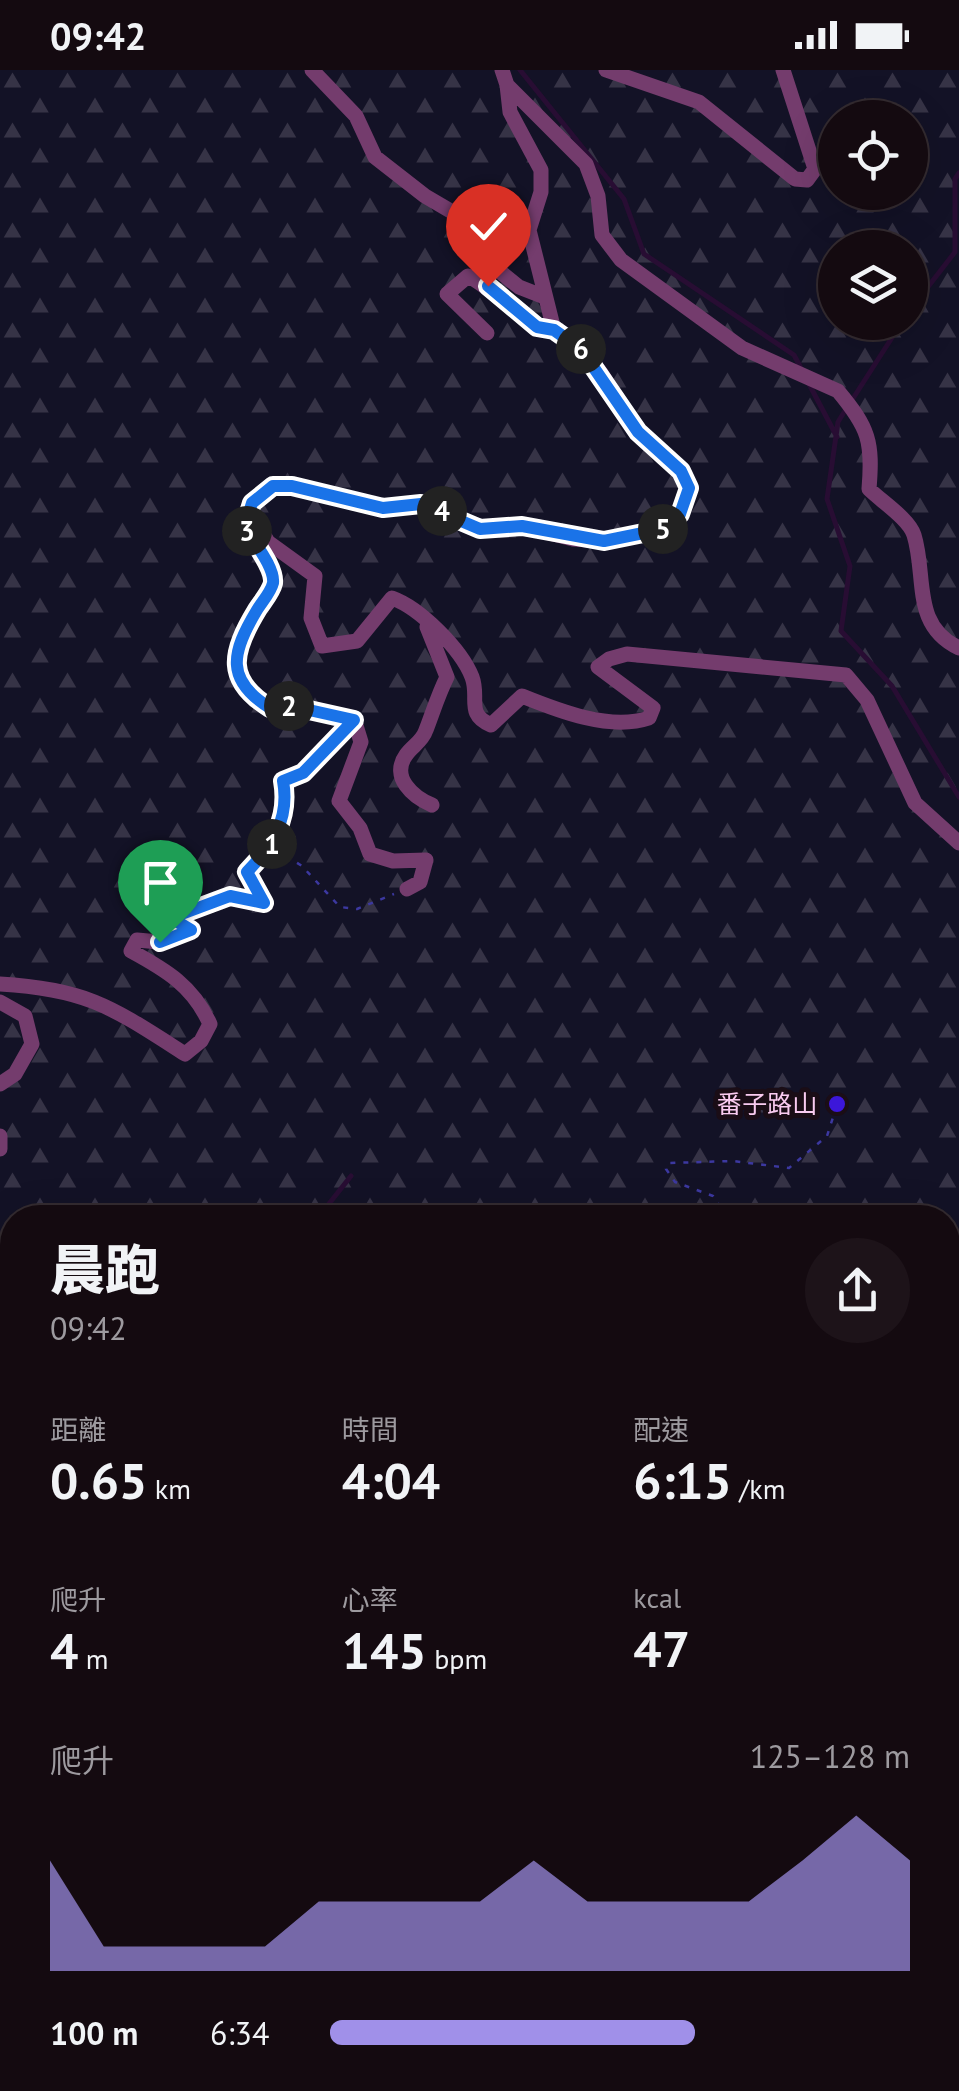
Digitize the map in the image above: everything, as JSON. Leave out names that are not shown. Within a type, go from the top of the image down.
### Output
[{"type":"lane","points":[[312,70],[356,116],[375,158],[466,220],[484,258],[519,287],[542,296]]},
{"type":"lane","points":[[606,70],[699,102],[796,179],[807,180],[815,169],[783,70]]},
{"type":"lane","points":[[504,77],[510,112],[541,170],[541,192],[529,230],[542,296],[554,330]]},
{"type":"lane","points":[[504,77],[586,164],[598,196],[602,234],[620,260],[742,348],[838,391],[873,443],[869,490],[913,531],[924,614],[939,635],[959,648]]},
{"type":"lane","points":[[407,889],[420,882],[426,860],[393,862],[370,854],[360,828],[340,801],[361,742],[354,720],[302,708],[270,708],[240,684],[234,666],[254,614],[273,586],[272,575],[245,526],[252,503],[273,486],[292,486],[383,508],[421,504],[480,529],[522,526],[604,541],[663,529],[680,514],[689,488],[681,471],[638,432],[581,349],[554,330],[537,327],[488,286],[468,276],[447,294],[487,333]]},
{"type":"lane","points":[[250,512],[268,542],[315,576],[312,618],[322,646],[356,641],[392,598],[408,604],[462,659],[475,686],[474,710],[480,720],[491,725],[522,696],[595,719],[634,723],[649,718],[653,708],[598,667],[628,654],[796,666],[846,675],[867,700],[915,804],[959,843]]},
{"type":"lane","points":[[426,623],[447,677],[430,709],[427,730],[404,757],[400,775],[409,791],[432,804]]},
{"type":"lane","points":[[0,984],[55,987],[97,1000],[186,1054],[201,1042],[210,1024],[202,1006],[185,984],[131,952],[137,940],[160,942],[191,930],[171,918],[230,896],[264,903],[247,872],[271,847]]},
{"type":"lane","points":[[0,1002],[25,1016],[32,1044],[15,1074],[0,1084]]},
{"type":"lane","points":[[0,1136],[0,1149]]},
{"type":"path","points":[[354,720],[303,773],[283,781],[287,802],[271,847],[302,866],[340,907],[357,909],[407,889]]},
{"type":"path","points":[[717,1205],[703,1189],[675,1182],[666,1169],[668,1163],[732,1162],[788,1168],[827,1136],[837,1104]]},
{"type":"green space","points":[[0,70],[959,70],[959,1205],[0,1205]]},
{"type":"waterway","points":[[520,70],[624,199],[644,254],[794,355],[802,370]]},
{"type":"waterway","points":[[928,287],[955,252],[955,179],[959,173]]},
{"type":"waterway","points":[[852,400],[890,340]]},
{"type":"waterway","points":[[809,384],[837,437]]},
{"type":"waterway","points":[[846,409],[838,422],[827,499],[850,566],[841,631],[892,686],[959,797]]},
{"type":"waterway","points":[[328,1205],[351,1176]]},
{"type":"place","name":"番子路山","points":[[837,1104]]},
{"type":"route","points":[[160,942],[191,930],[171,918],[230,896],[264,903],[247,872],[271,847],[287,802],[283,781],[303,773],[354,720],[314,709],[270,708],[246,693],[240,684],[234,666],[254,614],[273,586],[272,575],[245,526],[252,503],[273,486],[292,486],[383,508],[421,504],[480,529],[522,526],[573,539],[604,541],[663,529],[680,514],[689,488],[681,471],[638,432],[581,349],[554,330],[537,327],[488,286]]}]
